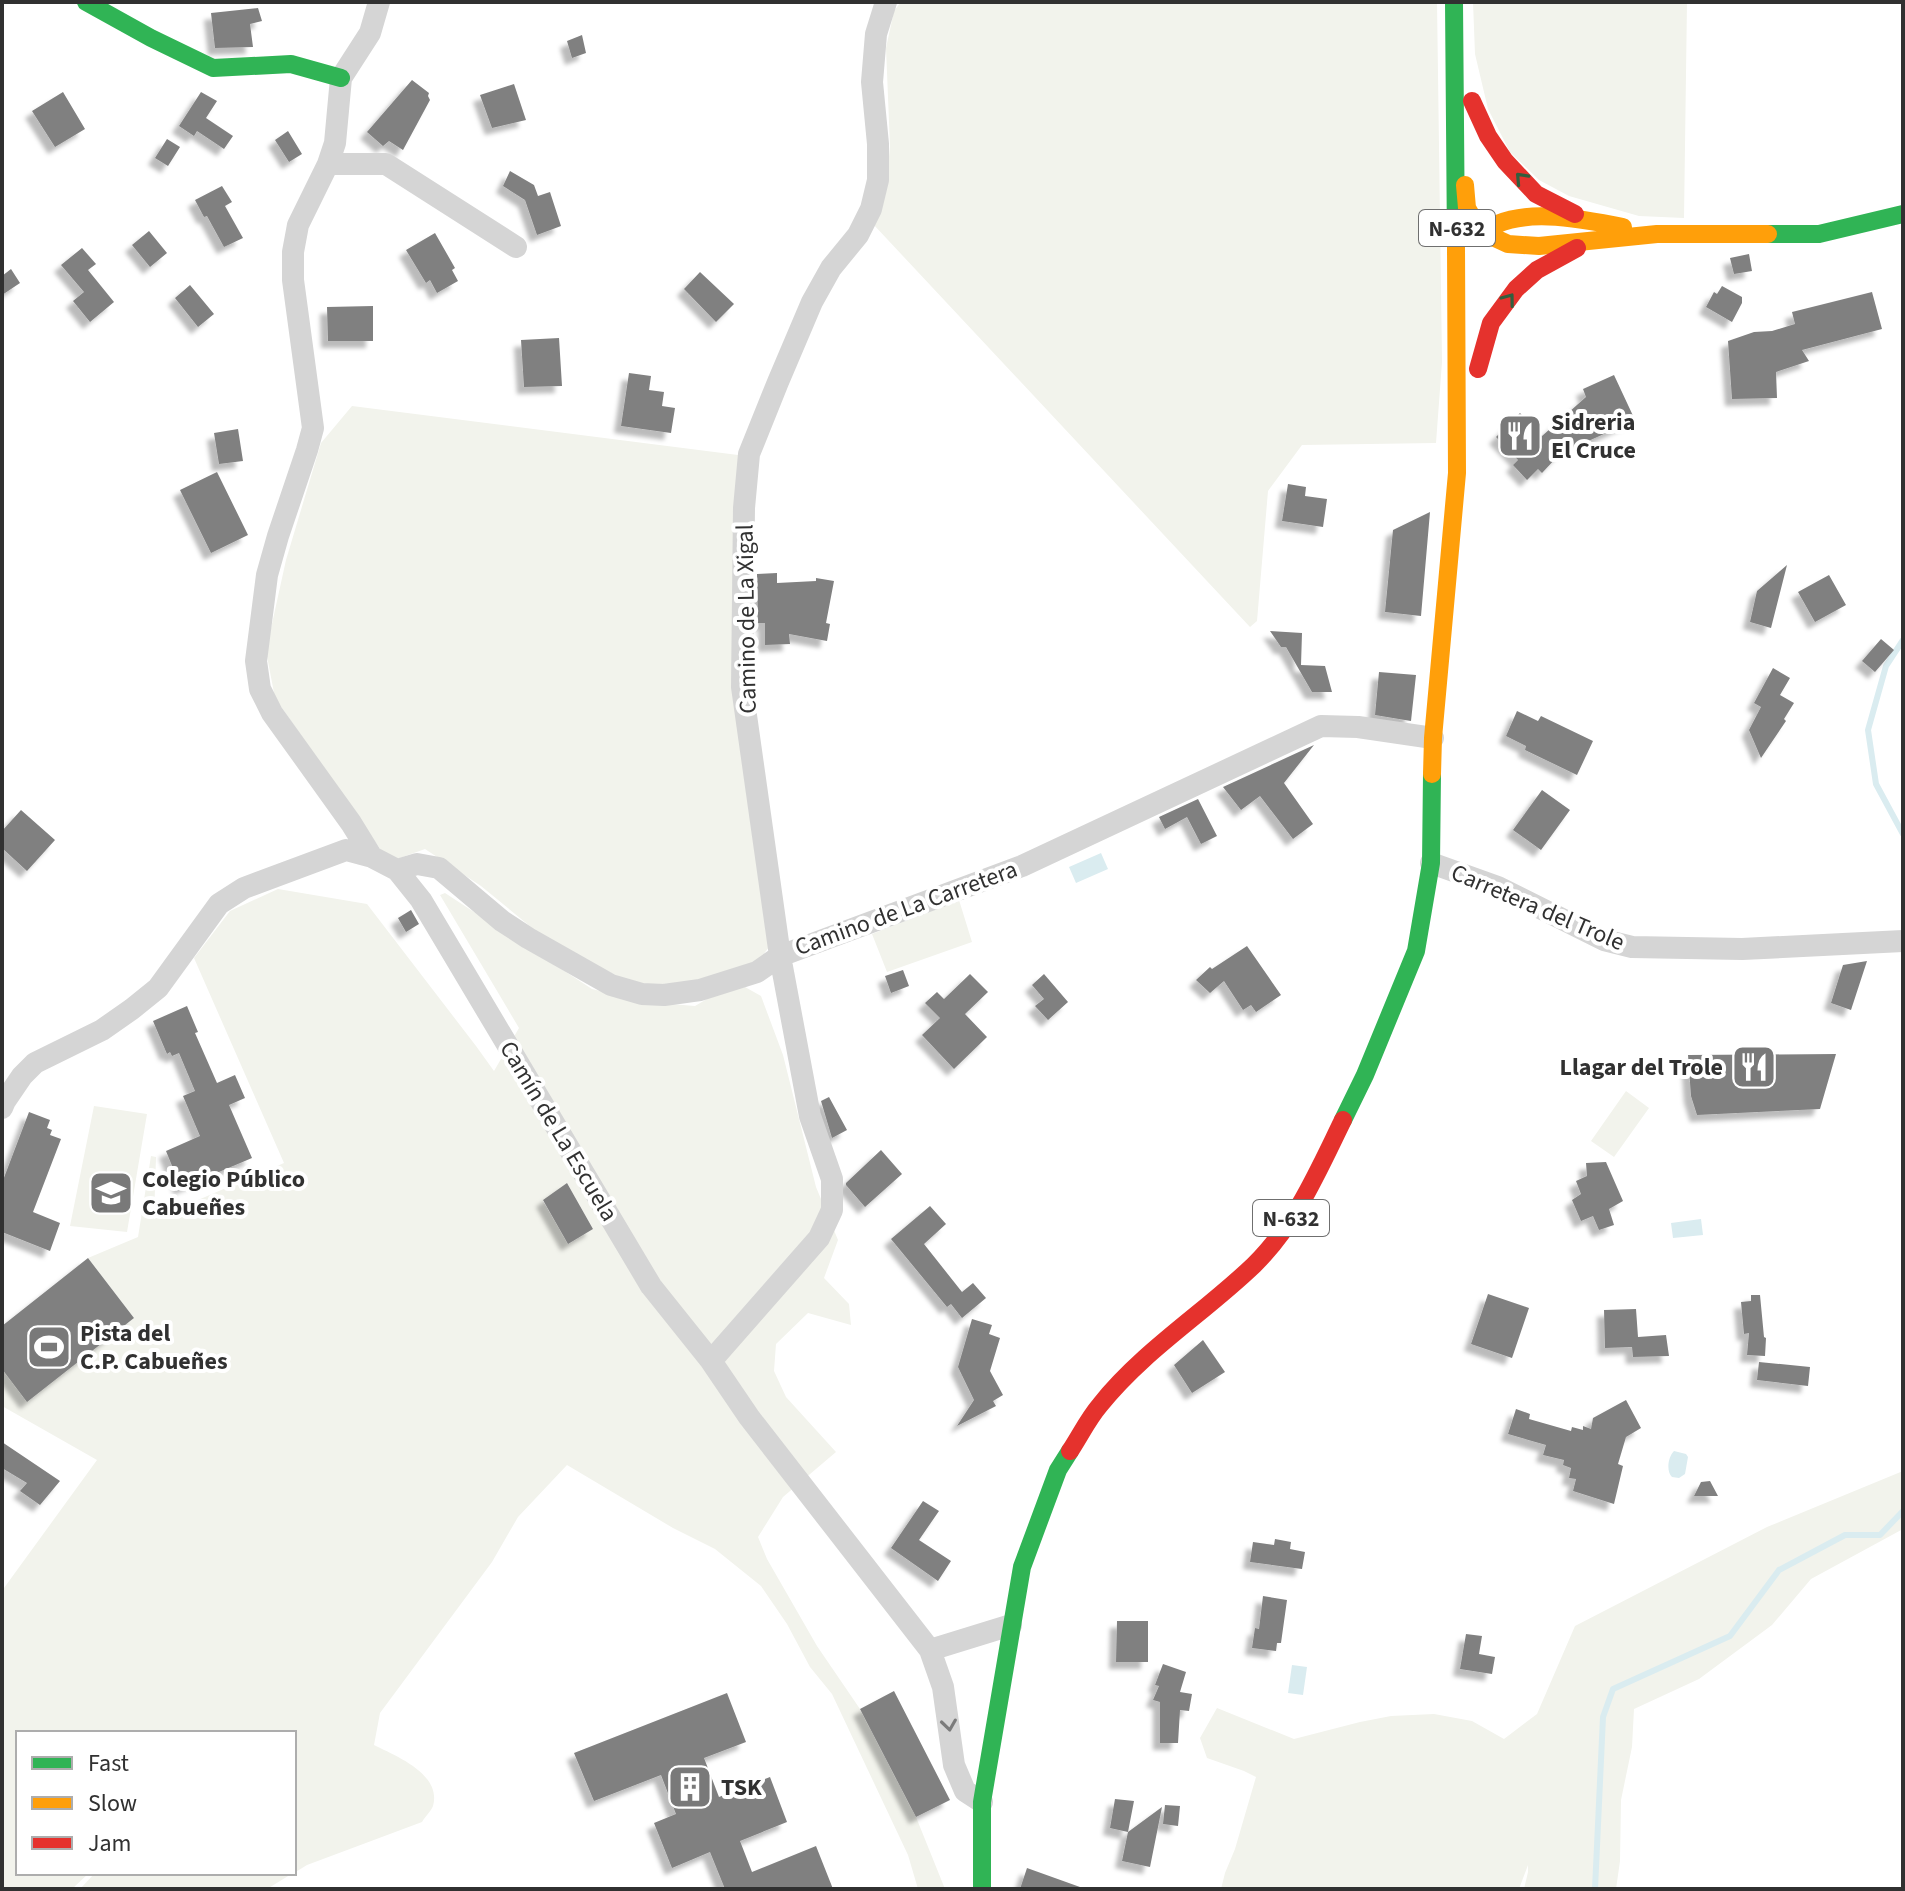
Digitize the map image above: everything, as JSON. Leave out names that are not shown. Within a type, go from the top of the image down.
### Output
[{"type":"main road","points":[[86,2],[213,68],[291,64],[341,78]]},
{"type":"main road","name":"N-632","points":[[982,1889],[982,1802],[1011,1625],[1022,1567],[1058,1470],[1099,1406],[1129,1374],[1255,1264],[1283,1230],[1307,1193],[1365,1075],[1416,951],[1431,863],[1433,738],[1457,473],[1464,98],[1454,10]]},
{"type":"main road","points":[[1464,98],[1475,148]]},
{"type":"main road","points":[[1464,98],[1505,161],[1536,194],[1585,219]]},
{"type":"main road","points":[[1464,98],[1467,208],[1480,231],[1508,244],[1539,246],[1657,234],[1819,234],[1903,214]]},
{"type":"main road","points":[[1477,177],[1480,259]]},
{"type":"main road","points":[[1457,363],[1464,337],[1465,275],[1469,249],[1480,231],[1526,218],[1585,219],[1657,234]]},
{"type":"main road","points":[[1457,473],[1478,369],[1491,323],[1516,289],[1537,270],[1595,240]]},
{"type":"main road","points":[[1478,369],[1479,313]]},
{"type":"street","points":[[372,857],[272,713],[260,689],[256,661],[267,575],[313,428],[293,280],[293,252],[298,225],[335,143],[341,78],[370,33],[379,2]]},
{"type":"street","name":"Camino de La Xigal","points":[[711,1361],[819,1238],[832,1210],[832,1179],[810,1116],[780,956],[742,687],[744,508],[749,454],[812,302],[831,268],[858,235],[871,209],[878,180],[872,82],[876,34],[886,2]]},
{"type":"street","points":[[328,164],[386,164],[516,247]]},
{"type":"street","name":"Camino de La Carretera","points":[[397,870],[417,864],[439,868],[502,921],[611,985],[642,994],[664,995],[700,990],[757,972],[780,956],[1022,866],[1321,726],[1358,727],[1433,738]]},
{"type":"street","name":"Camín de La Escuela","points":[[2,1108],[22,1076],[35,1063],[102,1030],[158,988],[219,904],[244,888],[346,850],[372,857],[397,870],[421,900],[651,1286],[930,1650],[943,1687],[954,1765],[965,1791],[982,1802]]},
{"type":"street","name":"Carretera del Trole","points":[[1431,863],[1498,887],[1604,940],[1632,947],[1742,949],[1903,941]]},
{"type":"street","points":[[930,1650],[1011,1625]]},
{"type":"shaded area","points":[[901,2],[1437,2],[1442,362],[1436,443],[1302,445],[1268,491],[1257,621],[1250,627],[873,224],[886,189],[890,146],[886,48],[894,11]]},
{"type":"shaded area","points":[[1473,2],[1687,2],[1684,218],[1639,216],[1569,196],[1539,180],[1510,152],[1488,109],[1475,54]]},
{"type":"shaded area","points":[[352,406],[738,455],[769,947],[753,968],[685,984],[641,988],[548,941],[481,886],[425,849],[397,859],[383,853],[275,698],[266,651],[286,560],[321,443]]},
{"type":"shaded area","points":[[1101,853],[1108,869],[1076,883],[1069,867]]},
{"type":"shaded area","points":[[278,889],[367,904],[494,1071],[519,1028],[440,895],[445,893],[592,989],[646,1002],[695,1006],[719,992],[745,987],[761,996],[783,1055],[816,1187],[838,1240],[824,1278],[849,1304],[851,1325],[808,1313],[776,1344],[774,1371],[786,1397],[836,1452],[783,1497],[758,1537],[767,1559],[817,1646],[860,1709],[916,1817],[945,1889],[918,1889],[908,1855],[832,1694],[810,1667],[787,1624],[761,1586],[715,1549],[673,1528],[567,1465],[518,1517],[492,1562],[380,1713],[374,1745],[415,1768],[431,1785],[433,1806],[422,1822],[296,1872],[296,1731],[16,1731],[16,1875],[87,1875],[72,1889],[2,1889],[2,1587],[97,1460],[2,1406],[2,1369],[27,1401],[134,1318],[88,1258],[138,1237],[151,1156],[156,1157],[154,1219],[284,1163],[194,958],[230,911]],"holes":[[[567,1183],[593,1229],[568,1244],[543,1201]]]},
{"type":"shaded area","points":[[959,900],[972,942],[887,972],[872,934]]},
{"type":"shaded area","points":[[1626,1091],[1649,1108],[1614,1157],[1591,1141]]},
{"type":"shaded area","points":[[94,1106],[147,1114],[127,1232],[70,1226]]},
{"type":"shaded area","points":[[1701,1219],[1703,1235],[1673,1238],[1671,1223]]},
{"type":"shaded area","points":[[1674,1451],[1688,1457],[1685,1474],[1679,1478],[1672,1477],[1669,1471],[1669,1460]]},
{"type":"shaded area","points":[[1903,1471],[1903,1529],[1811,1579],[1772,1625],[1699,1679],[1634,1709],[1632,1747],[1621,1800],[1620,1861],[1616,1889],[1524,1889],[1528,1865],[1519,1889],[1221,1889],[1256,1777],[1207,1758],[1200,1738],[1217,1708],[1294,1739],[1391,1716],[1434,1714],[1472,1721],[1504,1739],[1537,1714],[1575,1626],[1767,1527]]},
{"type":"shaded area","points":[[1292,1665],[1307,1667],[1303,1695],[1288,1693]]},
{"type":"shaded area","points":[[93,1875],[290,1875],[267,1889],[80,1889]]},
{"type":"building","points":[[258,8],[262,21],[250,24],[253,47],[215,48],[211,13]]},
{"type":"building","points":[[582,35],[586,53],[572,58],[567,41]]},
{"type":"building","points":[[412,80],[429,93],[430,100],[403,150],[389,141],[383,146],[367,132]]},
{"type":"building","points":[[514,84],[526,120],[492,128],[480,95]]},
{"type":"building","points":[[63,92],[85,129],[55,147],[32,111]]},
{"type":"building","points":[[201,92],[217,101],[206,118],[233,136],[224,149],[197,131],[194,136],[179,126]]},
{"type":"building","points":[[288,131],[302,154],[289,162],[275,140]]},
{"type":"building","points":[[167,139],[180,147],[168,166],[155,158]]},
{"type":"building","points":[[510,171],[534,185],[538,196],[550,192],[561,226],[537,235],[525,200],[503,186]]},
{"type":"building","points":[[222,186],[232,202],[225,206],[243,238],[224,247],[195,200]]},
{"type":"building","points":[[149,231],[167,253],[150,267],[132,245]]},
{"type":"building","points":[[435,233],[455,268],[452,270],[458,281],[437,293],[430,280],[426,283],[406,250]]},
{"type":"building","points":[[82,248],[96,264],[88,270],[114,302],[90,322],[73,301],[84,292],[61,265]]},
{"type":"building","points":[[1749,254],[1752,271],[1734,274],[1730,258]]},
{"type":"building","points":[[11,269],[20,283],[2,295],[2,276]]},
{"type":"building","points":[[700,272],[734,304],[716,322],[684,289]]},
{"type":"building","points":[[190,285],[214,314],[198,327],[175,298]]},
{"type":"building","points":[[1722,286],[1742,297],[1732,322],[1706,307],[1714,292],[1717,294]]},
{"type":"building","points":[[1872,292],[1882,329],[1802,350],[1809,361],[1776,372],[1777,398],[1732,399],[1728,341],[1795,324],[1792,312]]},
{"type":"building","points":[[373,306],[373,341],[328,341],[327,307]]},
{"type":"building","points":[[559,338],[562,386],[524,387],[521,340]]},
{"type":"building","points":[[629,373],[651,376],[649,390],[664,392],[662,406],[675,408],[671,433],[621,426]]},
{"type":"building","points":[[1614,375],[1635,420],[1575,447],[1573,440],[1542,473],[1538,469],[1527,480],[1513,465],[1518,460],[1496,437],[1520,413],[1542,436],[1586,397],[1583,389]]},
{"type":"building","points":[[238,429],[243,461],[219,464],[214,433]]},
{"type":"building","points":[[217,472],[248,535],[211,553],[180,490]]},
{"type":"building","points":[[1288,484],[1306,487],[1305,496],[1327,499],[1323,527],[1282,521]]},
{"type":"building","points":[[1430,512],[1421,616],[1385,612],[1393,530]]},
{"type":"building","points":[[1787,565],[1771,628],[1750,622],[1757,591]]},
{"type":"building","points":[[777,573],[777,583],[816,581],[816,578],[834,581],[826,623],[830,624],[827,641],[789,634],[790,644],[765,645],[765,623],[758,623],[757,574]]},
{"type":"building","points":[[1829,575],[1846,605],[1815,622],[1798,592]]},
{"type":"building","points":[[1270,631],[1302,633],[1301,665],[1325,666],[1332,692],[1312,692],[1286,647],[1281,647]]},
{"type":"building","points":[[1881,639],[1894,650],[1875,672],[1862,661]]},
{"type":"building","points":[[1773,668],[1790,678],[1780,695],[1794,703],[1784,719],[1786,721],[1761,758],[1749,730],[1761,707],[1754,703]]},
{"type":"building","points":[[1379,672],[1416,675],[1411,721],[1375,715]]},
{"type":"building","points":[[1517,711],[1538,721],[1541,716],[1593,741],[1577,775],[1525,750],[1526,746],[1506,736]]},
{"type":"building","points":[[1314,745],[1284,783],[1313,824],[1293,839],[1260,796],[1241,810],[1223,787]]},
{"type":"building","points":[[1542,790],[1570,810],[1541,850],[1513,830]]},
{"type":"building","points":[[1198,799],[1217,836],[1201,844],[1187,817],[1165,829],[1159,817]]},
{"type":"building","points":[[21,810],[55,840],[27,871],[2,848],[2,831]]},
{"type":"building","points":[[411,910],[419,924],[406,932],[398,918]]},
{"type":"building","points":[[1247,946],[1281,995],[1256,1012],[1251,1005],[1243,1010],[1224,981],[1210,993],[1196,980],[1210,967],[1212,969]]},
{"type":"building","points":[[1867,961],[1851,1010],[1831,1003],[1843,965]]},
{"type":"building","points":[[903,970],[909,986],[891,993],[885,976]]},
{"type":"building","points":[[970,974],[988,992],[965,1014],[987,1037],[954,1069],[922,1035],[940,1018],[925,1003],[937,992],[944,999]]},
{"type":"building","points":[[1044,974],[1068,1002],[1048,1020],[1035,1006],[1044,999],[1032,985]]},
{"type":"building","points":[[187,1006],[217,1083],[235,1075],[245,1098],[229,1105],[252,1158],[181,1188],[166,1151],[200,1136],[183,1096],[195,1091],[179,1053],[172,1056],[170,1052],[167,1054],[153,1021]]},
{"type":"building","points":[[1836,1054],[1820,1109],[1697,1115],[1691,1096],[1688,1055]]},
{"type":"building","points":[[829,1097],[847,1130],[832,1138],[821,1101]]},
{"type":"building","points":[[29,1112],[50,1120],[47,1128],[52,1130],[50,1135],[61,1139],[33,1212],[60,1223],[50,1251],[2,1232],[2,1183]]},
{"type":"building","points":[[881,1150],[902,1174],[865,1207],[846,1183]]},
{"type":"building","points":[[1606,1162],[1623,1201],[1609,1209],[1614,1225],[1599,1230],[1593,1216],[1581,1221],[1572,1200],[1581,1194],[1576,1181],[1587,1176],[1586,1163]]},
{"type":"building","points":[[567,1183],[593,1229],[568,1244],[543,1200]]},
{"type":"building","points":[[930,1206],[946,1224],[924,1244],[962,1292],[973,1283],[986,1298],[962,1318],[951,1304],[947,1307],[891,1239]]},
{"type":"building","name":"Pista del C.P. Cabueñes","points":[[88,1258],[134,1318],[27,1402],[2,1369],[2,1326]]},
{"type":"building","points":[[1488,1294],[1529,1308],[1512,1358],[1471,1344]]},
{"type":"building","points":[[1751,1295],[1760,1295],[1766,1338],[1765,1356],[1747,1355],[1749,1333],[1744,1334],[1741,1302],[1751,1301]]},
{"type":"building","points":[[1636,1309],[1638,1337],[1666,1335],[1669,1356],[1633,1357],[1632,1347],[1605,1348],[1604,1310]]},
{"type":"building","points":[[972,1319],[992,1325],[989,1334],[1000,1338],[990,1371],[1003,1395],[993,1401],[996,1406],[957,1426],[974,1400],[958,1367]]},
{"type":"building","points":[[1203,1340],[1225,1372],[1192,1393],[1174,1365]]},
{"type":"building","points":[[1759,1362],[1810,1367],[1808,1386],[1757,1380]]},
{"type":"building","points":[[1626,1400],[1641,1428],[1626,1437],[1618,1464],[1623,1466],[1614,1504],[1573,1491],[1576,1479],[1569,1478],[1571,1468],[1563,1465],[1564,1460],[1543,1455],[1546,1445],[1508,1434],[1516,1409],[1530,1414],[1529,1419],[1571,1431],[1572,1427],[1591,1429],[1593,1418]]},
{"type":"building","points":[[2,1442],[60,1481],[40,1505],[20,1491],[27,1483],[2,1468]]},
{"type":"building","points":[[1710,1481],[1718,1496],[1694,1496],[1701,1482]]},
{"type":"building","points":[[923,1501],[939,1511],[919,1540],[951,1561],[938,1581],[891,1548]]},
{"type":"building","points":[[1275,1539],[1291,1542],[1290,1549],[1305,1552],[1302,1569],[1250,1562],[1253,1542],[1274,1545]]},
{"type":"building","points":[[1263,1596],[1287,1600],[1281,1643],[1277,1643],[1276,1651],[1252,1648],[1255,1628],[1259,1629]]},
{"type":"building","points":[[1117,1621],[1148,1621],[1148,1662],[1116,1662]]},
{"type":"building","points":[[1466,1634],[1482,1636],[1479,1654],[1495,1657],[1492,1674],[1460,1669]]},
{"type":"building","points":[[1163,1664],[1186,1672],[1180,1692],[1192,1694],[1189,1711],[1180,1710],[1178,1743],[1160,1743],[1160,1702],[1153,1700]]},
{"type":"building","points":[[894,1691],[950,1800],[916,1817],[860,1709]]},
{"type":"building","name":"TSK","points":[[727,1693],[746,1742],[704,1758],[719,1797],[770,1777],[787,1822],[740,1841],[752,1872],[816,1846],[833,1889],[725,1889],[710,1852],[672,1868],[654,1823],[676,1814],[661,1775],[594,1801],[574,1753]]},
{"type":"building","points":[[1115,1799],[1134,1801],[1128,1832],[1110,1828]]},
{"type":"building","points":[[1165,1805],[1180,1806],[1178,1826],[1163,1824]]},
{"type":"building","points":[[1162,1807],[1150,1867],[1122,1861],[1128,1832]]},
{"type":"building","points":[[1027,1868],[1080,1887],[1020,1889]]},
{"type":"waterway","points":[[1903,640],[1886,666],[1868,730],[1876,784],[1903,834]]},
{"type":"waterway","points":[[1595,1889],[1603,1717],[1613,1689],[1730,1636],[1779,1570],[1845,1535],[1880,1535],[1903,1511]]},
{"type":"traffic: fast","points":[[86,2],[213,68],[291,64],[341,78]]},
{"type":"traffic: fast","points":[[1454,2],[1456,246]]},
{"type":"traffic: fast","points":[[1768,234],[1819,234],[1903,214]]},
{"type":"traffic: fast","points":[[1343,1120],[1416,951],[1431,863],[1432,774]]},
{"type":"traffic: fast","points":[[982,1889],[982,1802],[1022,1567],[1058,1470],[1070,1451]]},
{"type":"traffic: slow","points":[[1465,185],[1467,208],[1480,231],[1508,244],[1539,246],[1657,234],[1768,234]]},
{"type":"traffic: slow","points":[[1476,238],[1491,227],[1527,217],[1587,220],[1623,227]]},
{"type":"traffic: slow","points":[[1432,774],[1457,473],[1456,246]]},
{"type":"traffic: jam","points":[[1472,101],[1488,136],[1505,161],[1536,194],[1575,214]]},
{"type":"traffic: jam","points":[[1478,369],[1491,323],[1516,289],[1537,270],[1577,248]]},
{"type":"traffic: jam","points":[[1070,1451],[1117,1385],[1235,1283],[1269,1249],[1294,1215],[1343,1120]]},
{"type":"place","name":"Sidreria El Cruce","points":[[1520,436]]},
{"type":"place","name":"Llagar del Trole","points":[[1754,1067]]},
{"type":"place","name":"Colegio Público Cabueñes","points":[[111,1193]]},
{"type":"place","name":"Pista del C.P. Cabueñes","points":[[49,1347]]},
{"type":"place","name":"TSK","points":[[690,1787]]}]
